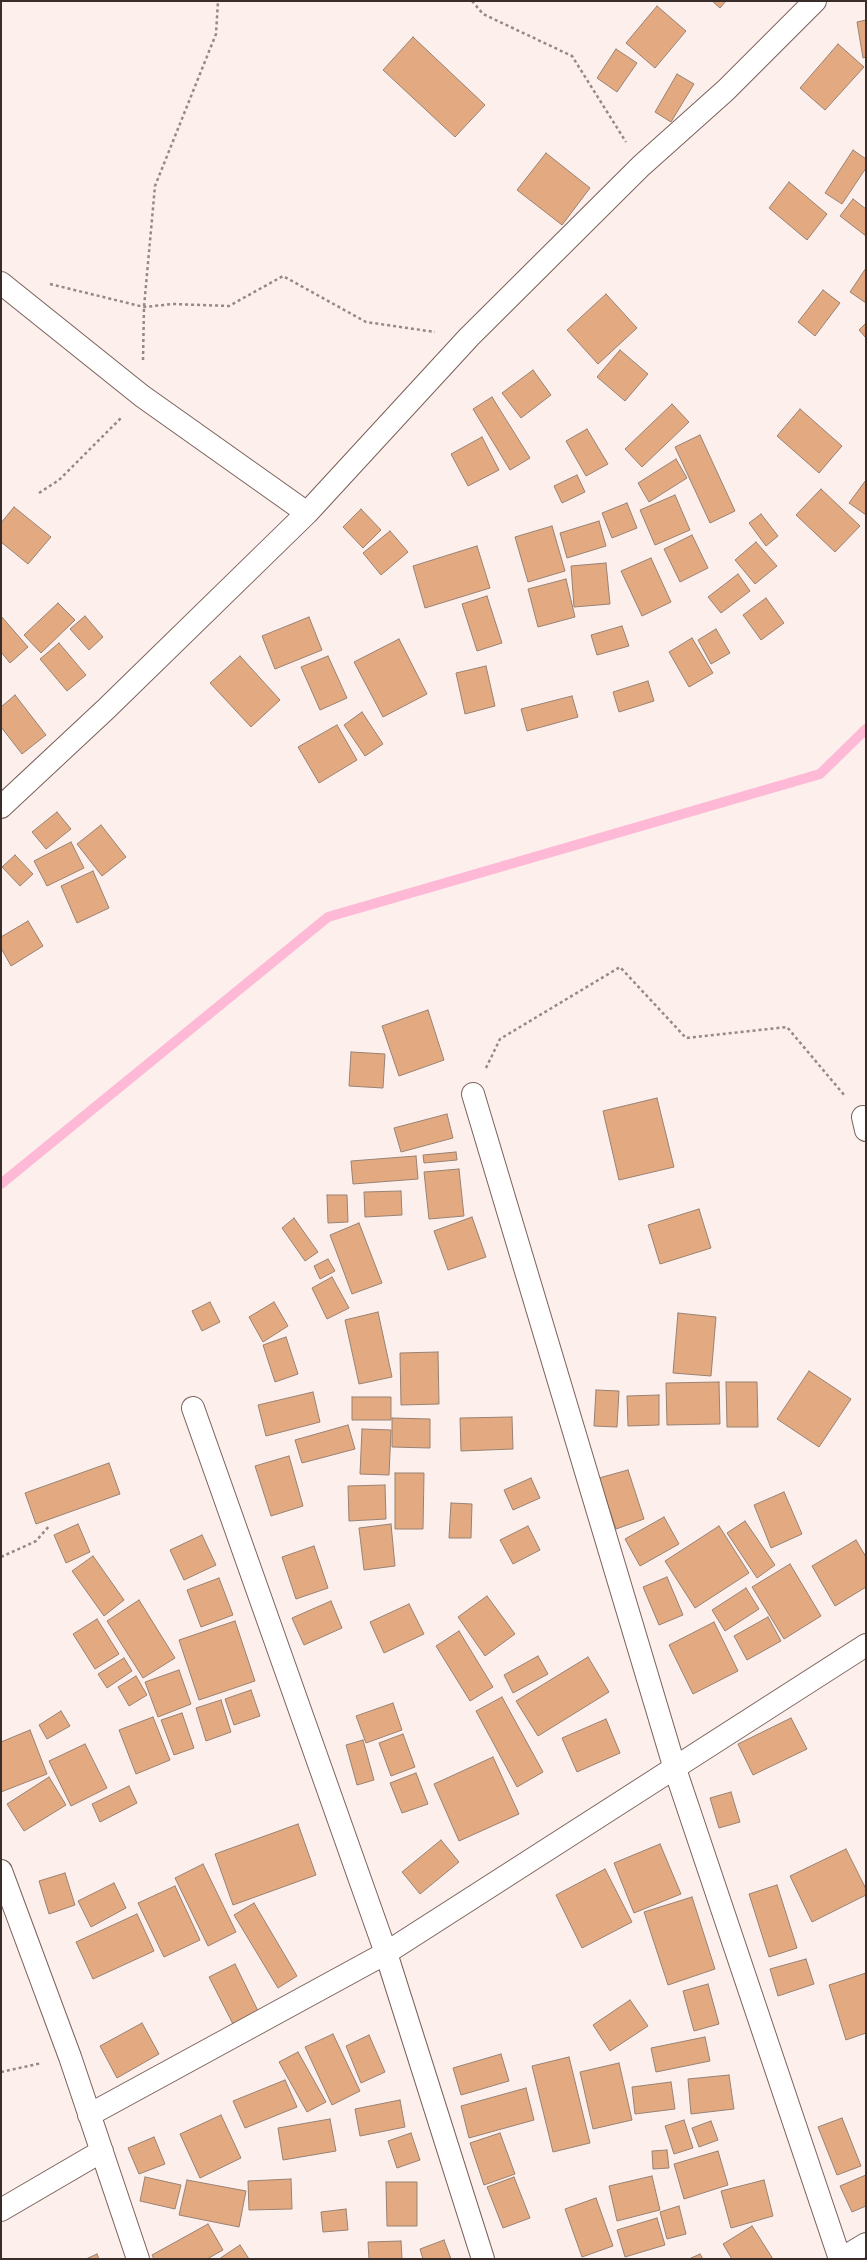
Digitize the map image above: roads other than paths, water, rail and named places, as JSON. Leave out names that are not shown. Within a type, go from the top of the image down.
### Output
[{"type":"street","points":[[1,807],[106,709],[307,513],[469,337],[641,166],[726,90],[815,1]]},
{"type":"street","points":[[1,283],[142,396],[307,513]]},
{"type":"street","points":[[473,1094],[675,1769],[840,2259],[866,2244]]},
{"type":"street","points":[[193,1408],[386,1953],[483,2259]]},
{"type":"street","points":[[89,2115],[386,1953],[675,1769],[866,1645]]},
{"type":"street","points":[[1,1871],[70,2057],[138,2259]]},
{"type":"street","points":[[1,2210],[102,2150]]},
{"type":"waterway","points":[[1,1184],[328,917],[820,774],[866,729]]}]
